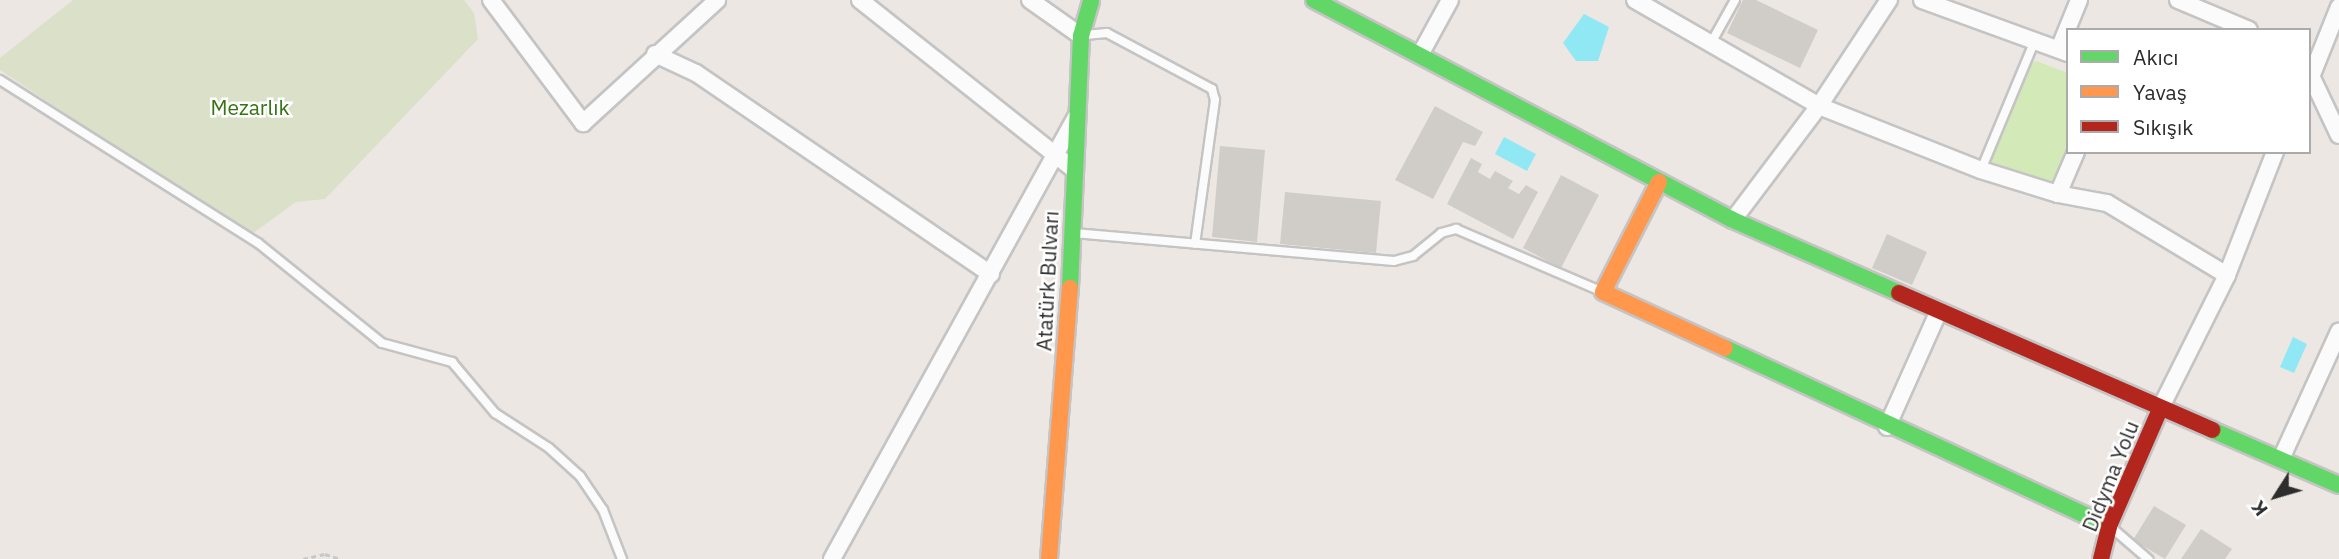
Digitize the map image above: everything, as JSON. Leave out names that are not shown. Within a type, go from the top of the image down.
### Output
[{"type":"street","points":[[491,0],[583,123],[655,54],[717,0]]},
{"type":"street","points":[[860,0],[1072,168]]},
{"type":"street","points":[[1030,0],[1081,36]]},
{"type":"street","points":[[1314,0],[1732,220],[2160,409],[2336,480]]},
{"type":"street","points":[[1420,54],[1450,0]]},
{"type":"street","points":[[1636,0],[1819,106],[1981,170],[2058,194],[2107,203],[2227,275]]},
{"type":"street","points":[[1732,220],[1819,106],[1889,0]]},
{"type":"street","points":[[1922,0],[2063,51]]},
{"type":"street","points":[[2070,28],[2079,0]]},
{"type":"street","points":[[2178,0],[2244,28]]},
{"type":"street","name":"Atatürk Bulvarı","points":[[1049,559],[1072,232],[1072,168],[1079,111],[1081,36],[1089,2]]},
{"type":"street","points":[[2311,74],[2314,56],[2339,7]]},
{"type":"street","points":[[655,54],[696,74],[991,274]]},
{"type":"street","points":[[2311,82],[2339,135]]},
{"type":"street","points":[[832,559],[1079,111]]},
{"type":"street","points":[[2058,194],[2075,154]]},
{"type":"street","points":[[2160,409],[2227,275],[2274,154]]},
{"type":"street","points":[[1659,182],[1603,292],[1887,427],[2109,527]]},
{"type":"street","points":[[1887,427],[1939,311]]},
{"type":"street","points":[[2281,459],[2339,332]]},
{"type":"street","name":"Didyma Yolu","points":[[2101,559],[2109,527],[2160,409]]},
{"type":"lane","points":[[1711,43],[1735,0]]},
{"type":"lane","points":[[1081,36],[1107,33],[1212,89],[1215,100],[1195,244]]},
{"type":"lane","points":[[1981,170],[2035,40]]},
{"type":"lane","points":[[0,79],[276,256],[382,343],[452,362],[495,413],[549,447],[580,476],[603,510],[622,559]]},
{"type":"lane","points":[[1072,232],[1394,261],[1413,256],[1441,233],[1456,229],[1603,292]]},
{"type":"lane","points":[[2109,527],[2148,559]]},
{"type":"path","points":[[303,559],[325,554],[340,559]]},
{"type":"green space","name":"Mezarlık","points":[[73,0],[464,0],[474,13],[478,39],[325,199],[296,202],[249,236],[0,70],[0,58]]},
{"type":"green space","points":[[2036,61],[2066,72],[2067,154],[2052,187],[1988,164],[2028,66]]},
{"type":"water","points":[[1584,14],[1609,27],[1598,61],[1576,61],[1563,43]]},
{"type":"water","points":[[1504,137],[1536,154],[1527,171],[1495,154]]},
{"type":"water","points":[[2293,337],[2307,344],[2294,373],[2280,367]]},
{"type":"building","points":[[1743,0],[1756,0],[1818,30],[1800,68],[1727,33]]},
{"type":"building","points":[[1435,106],[1483,132],[1475,146],[1463,142],[1433,199],[1395,180]]},
{"type":"building","points":[[1220,146],[1265,150],[1257,242],[1212,237]]},
{"type":"building","points":[[1471,158],[1482,164],[1478,172],[1490,179],[1495,171],[1513,181],[1508,188],[1519,194],[1526,185],[1538,192],[1513,239],[1447,204]]},
{"type":"building","points":[[1561,175],[1599,195],[1561,268],[1523,248]]},
{"type":"building","points":[[1285,192],[1381,201],[1376,253],[1280,244]]},
{"type":"building","points":[[1887,234],[1927,252],[1912,285],[1872,268]]},
{"type":"building","points":[[2154,506],[2186,525],[2165,559],[2133,540]]},
{"type":"building","points":[[2201,529],[2232,549],[2225,559],[2181,559]]},
{"type":"traffic: fast","points":[[1070,288],[1081,36],[1091,0]]},
{"type":"traffic: fast","points":[[1314,0],[1733,220],[1899,293]]},
{"type":"traffic: fast","points":[[1725,348],[2109,526]]},
{"type":"traffic: fast","points":[[2212,430],[2339,485]]},
{"type":"traffic: slow","points":[[1659,182],[1603,292],[1725,348]]},
{"type":"traffic: slow","points":[[1049,559],[1070,288]]},
{"type":"traffic: jam","points":[[1899,293],[2212,430]]},
{"type":"traffic: jam","points":[[2101,559],[2109,526],[2160,409]]}]
